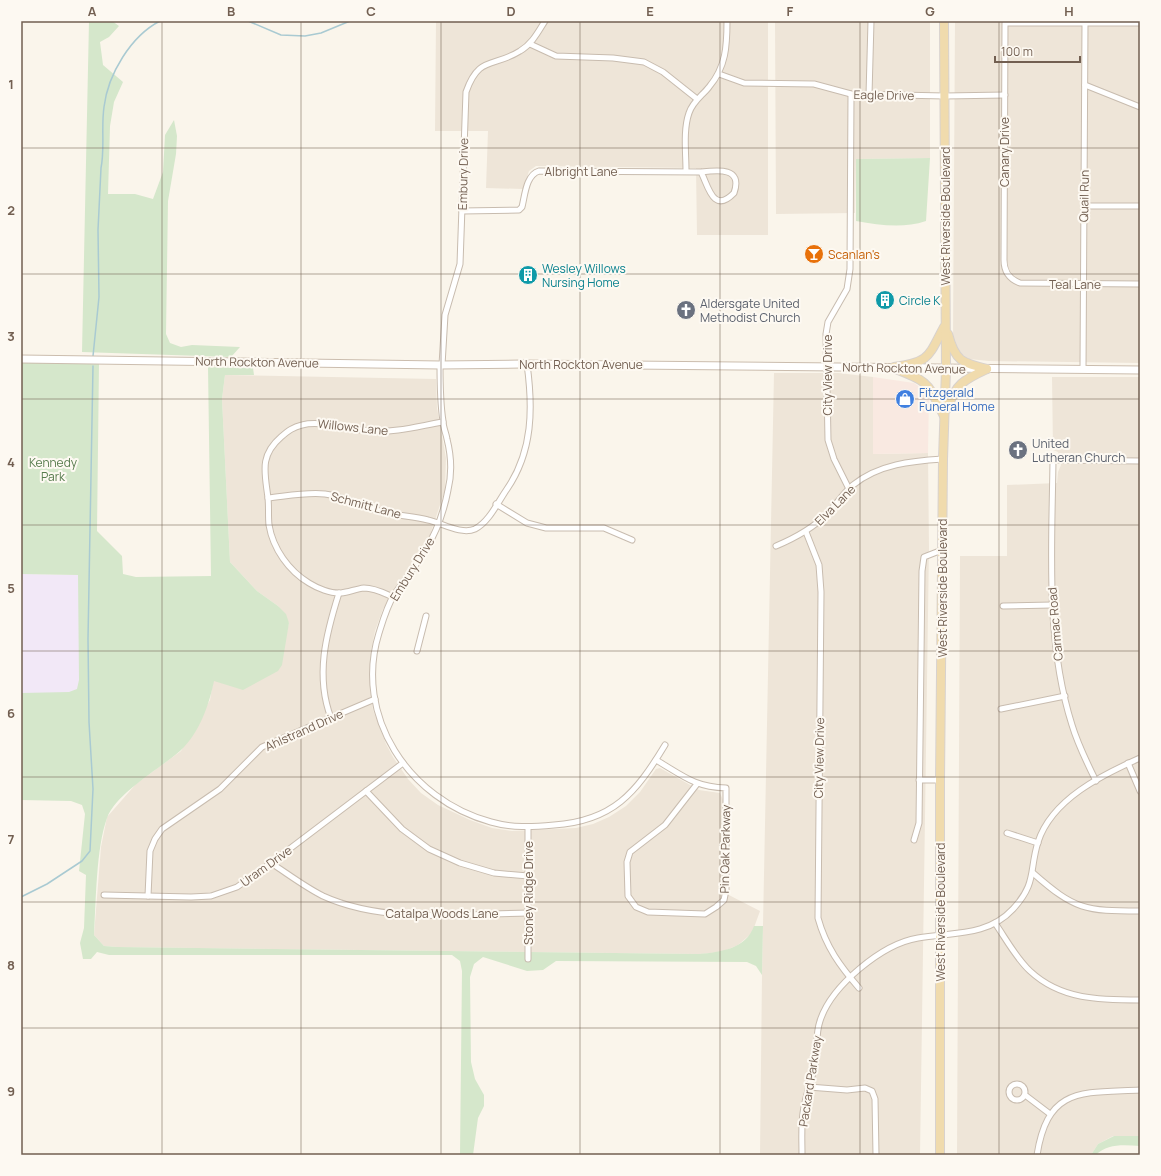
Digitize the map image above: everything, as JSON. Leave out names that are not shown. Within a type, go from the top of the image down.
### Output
[{"type":"main road","name":"West Riverside Boulevard","points":[[940,1155],[940,780],[943,459],[946,369],[944,21]]},
{"type":"main road","points":[[893,368],[915,364],[926,358],[932,351],[946,324]]},
{"type":"main road","points":[[946,324],[951,343],[959,360],[987,369]]},
{"type":"main road","points":[[893,368],[925,382],[934,393],[944,417]]},
{"type":"main road","points":[[944,417],[957,386],[964,380],[987,369]]},
{"type":"street","name":"Embury Drive","points":[[545,21],[530,44],[519,52],[480,67],[469,82],[464,101],[460,264],[445,315],[441,365],[443,422],[448,440],[450,463],[448,490],[439,524],[426,549],[393,597],[383,620],[374,652],[373,690],[384,732],[394,752],[416,780],[429,791],[463,811],[491,822],[528,828],[578,822],[600,815],[622,802],[634,790],[665,745]]},
{"type":"street","points":[[686,171],[686,124],[690,111],[697,99],[708,89],[719,74],[727,50],[727,21]]},
{"type":"street","points":[[869,95],[871,21]]},
{"type":"street","points":[[1085,22],[1140,23]]},
{"type":"street","name":"Canary Drive","points":[[1011,278],[1006,273],[1004,265],[1005,23],[1085,22]]},
{"type":"street","name":"Quail Run","points":[[1083,369],[1085,22]]},
{"type":"street","points":[[530,44],[556,56],[613,58],[644,62],[663,72],[697,99]]},
{"type":"street","name":"Eagle Drive","points":[[719,74],[744,83],[814,84],[851,94],[945,96],[1005,95]]},
{"type":"street","points":[[1085,86],[1140,107]]},
{"type":"street","name":"City View Drive","points":[[849,489],[834,459],[828,440],[828,366],[826,334],[828,322],[847,289],[850,269],[851,94]]},
{"type":"street","name":"Albright Lane","points":[[462,211],[519,210],[522,207],[529,179],[532,175],[539,171],[701,172],[724,170],[729,172],[736,182],[734,193],[726,199],[720,201],[714,199],[706,188],[701,172]]},
{"type":"street","points":[[1085,206],[1140,206]]},
{"type":"street","name":"Teal Lane","points":[[1011,278],[1022,283],[1140,284]]},
{"type":"street","name":"North Rockton Avenue","points":[[21,359],[441,365],[527,364],[828,366],[946,369],[1140,370]]},
{"type":"street","points":[[527,364],[531,393],[527,445],[517,473],[496,504],[527,523],[546,528],[604,528],[632,540]]},
{"type":"street","name":"Willows Lane","points":[[393,597],[377,590],[365,588],[339,593],[321,589],[309,583],[288,566],[275,545],[269,527],[268,498],[264,472],[270,449],[292,428],[314,423],[370,431],[395,431],[443,422]]},
{"type":"street","name":"Elva Lane","points":[[776,546],[806,532],[827,514],[849,489],[868,476],[890,466],[943,459]]},
{"type":"street","name":"Carmac Road","points":[[1096,781],[1080,747],[1065,696],[1060,671],[1052,605],[1053,460],[1140,461]]},
{"type":"street","name":"Schmitt Lane","points":[[268,498],[313,493],[326,494],[383,512],[428,520],[465,530],[474,529],[484,522],[496,504]]},
{"type":"street","name":"City View Drive","points":[[806,532],[819,565],[821,592],[818,918],[826,944],[836,960],[859,988]]},
{"type":"street","points":[[914,840],[919,823],[923,560],[926,556],[942,550]]},
{"type":"street","points":[[331,718],[326,704],[323,664],[324,644],[339,593]]},
{"type":"street","points":[[1003,606],[1052,605]]},
{"type":"street","points":[[417,651],[426,616]]},
{"type":"street","points":[[1001,709],[1065,696]]},
{"type":"street","name":"Ahlstrand Drive","points":[[148,896],[148,862],[150,851],[155,839],[162,829],[220,789],[262,748],[375,699]]},
{"type":"street","name":"Packard Parkway","points":[[802,1155],[802,1122],[815,1065],[820,1021],[833,994],[880,952],[892,945],[918,938],[974,932],[996,923],[1013,908],[1029,886],[1033,873],[1038,843],[1050,820],[1061,806],[1096,781],[1140,758]]},
{"type":"street","points":[[656,760],[697,784]]},
{"type":"street","name":"Uram Drive","points":[[104,895],[191,897],[223,892],[237,887],[272,863],[402,763]]},
{"type":"street","points":[[1128,763],[1140,791]]},
{"type":"street","points":[[919,780],[940,780]]},
{"type":"street","name":"Pin Oak Parkway","points":[[697,784],[708,787],[726,788],[726,890],[724,900],[705,914],[648,912],[636,907],[628,896],[627,862],[630,852],[665,825],[697,784]]},
{"type":"street","points":[[366,791],[402,829],[429,848],[460,863],[494,873],[528,876]]},
{"type":"street","name":"Stoney Ridge Drive","points":[[528,828],[528,959]]},
{"type":"street","points":[[1007,833],[1038,843]]},
{"type":"street","name":"Catalpa Woods Lane","points":[[272,863],[323,895],[372,911],[420,914],[528,913]]},
{"type":"street","points":[[1033,873],[1061,897],[1080,906],[1101,910],[1140,911]]},
{"type":"street","points":[[996,923],[1020,960],[1030,971],[1055,988],[1080,997],[1099,1000],[1140,1000]]},
{"type":"street","points":[[809,1087],[847,1090],[869,1089],[874,1094],[876,1155]]},
{"type":"street","points":[[1037,1155],[1042,1131],[1050,1114],[1063,1101],[1076,1095],[1140,1090]]},
{"type":"street","points":[[1025,1095],[1050,1114]]},
{"type":"shaded area","points":[[436,21],[768,21],[768,235],[697,235],[696,168],[536,166],[529,171],[523,189],[486,188],[488,131],[435,131]]},
{"type":"shaded area","points":[[775,21],[930,21],[930,158],[856,159],[855,213],[776,214]]},
{"type":"shaded area","points":[[955,21],[1140,21],[1140,363],[989,361],[969,359],[957,351],[953,338]]},
{"type":"shaded area","points":[[774,373],[838,373],[873,377],[873,454],[928,453],[929,547],[920,1155],[760,1155],[762,975]]},
{"type":"shaded area","points":[[225,375],[436,379],[437,408],[446,458],[445,490],[430,535],[383,609],[375,631],[371,651],[370,688],[373,710],[386,744],[393,757],[408,779],[421,793],[438,805],[470,820],[492,828],[512,831],[576,828],[593,824],[609,817],[626,806],[640,792],[656,769],[660,768],[699,790],[720,793],[723,800],[723,892],[760,911],[752,933],[738,945],[722,952],[699,954],[104,946],[94,935],[101,847],[107,817],[136,784],[181,751],[210,700],[213,681],[285,641],[289,623],[278,606],[257,591],[230,562],[222,399]]},
{"type":"shaded area","points":[[873,377],[914,383],[929,394],[928,453],[873,454]]},
{"type":"shaded area","points":[[1052,377],[1140,377],[1140,1136],[1113,1136],[1098,1144],[1091,1155],[957,1155],[960,556],[1007,556],[1007,485],[1057,483],[1058,472],[1061,465],[1058,452],[1053,450]]},
{"type":"shaded area","points":[[21,574],[84,575],[80,799],[21,798]]},
{"type":"green space","points":[[89,21],[112,21],[119,26],[109,37],[100,42],[103,65],[123,82],[114,102],[110,126],[108,194],[135,194],[153,199],[163,172],[165,135],[174,120],[177,136],[176,154],[168,201],[166,334],[170,343],[181,347],[192,345],[240,347],[231,357],[82,352]]},
{"type":"green space","points":[[930,158],[926,221],[900,226],[856,221],[856,159]]},
{"type":"green space","name":"Kennedy Park","points":[[21,362],[99,364],[97,531],[122,556],[123,574],[136,577],[211,576],[208,367],[253,368],[254,375],[225,375],[222,399],[230,562],[257,591],[278,606],[286,614],[289,623],[282,665],[278,671],[243,690],[214,681],[202,719],[198,728],[187,744],[172,758],[129,790],[112,809],[103,830],[96,891],[94,935],[104,946],[699,954],[731,948],[745,940],[754,926],[763,926],[762,975],[756,966],[747,962],[556,961],[543,970],[527,971],[483,957],[474,964],[470,977],[471,1062],[475,1079],[484,1095],[484,1106],[478,1118],[473,1155],[460,1155],[462,971],[460,961],[452,955],[109,955],[97,952],[91,959],[83,959],[80,943],[84,928],[86,875],[79,871],[85,814],[82,805],[71,801],[21,800],[21,693],[69,692],[77,689],[79,680],[78,575],[21,574]]},
{"type":"green space","points":[[1114,1136],[1140,1136],[1140,1146],[1122,1145],[1105,1148],[1096,1155],[1091,1155],[1098,1144]]},
{"type":"waterway","points":[[93,356],[99,297],[98,230],[103,153],[103,115],[106,94],[116,69],[131,46],[149,28],[160,21]]},
{"type":"waterway","points":[[248,21],[281,35],[305,36],[321,33],[350,21]]},
{"type":"waterway","points":[[21,897],[47,884],[82,861],[90,851],[93,789],[89,722],[88,639],[93,366]]},
{"type":"place","name":"Scanlan's","points":[[814,254]]},
{"type":"place","name":"Wesley Willows Nursing Home","points":[[528,275]]},
{"type":"place","name":"Circle K","points":[[885,300]]},
{"type":"place","name":"Aldersgate United Methodist Church","points":[[686,310]]},
{"type":"place","name":"Fitzgerald Funeral Home","points":[[905,399]]},
{"type":"place","name":"United Lutheran Church","points":[[1018,450]]}]
